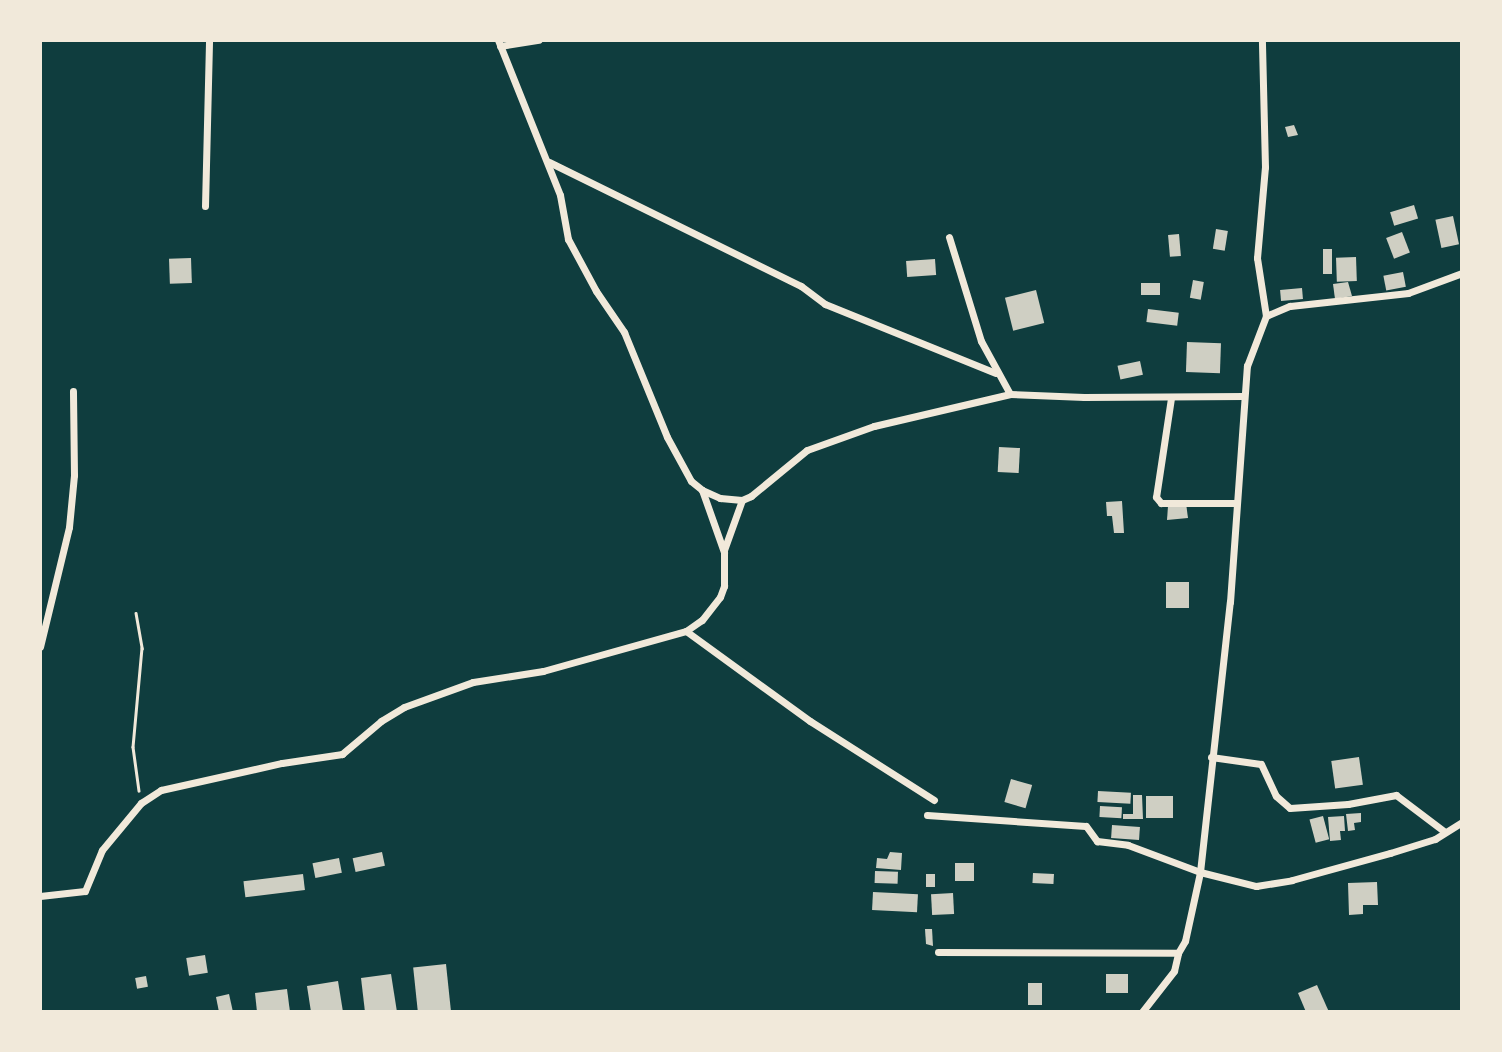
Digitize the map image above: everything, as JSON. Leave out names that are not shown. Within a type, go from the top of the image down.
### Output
[{"type":"street","points":[[205,206],[209,40]]},
{"type":"street","points":[[539,40],[499,43],[549,162],[560,195],[568,239],[596,290],[624,332],[667,437],[691,481],[702,490],[720,498],[741,500],[751,496],[807,450],[874,426],[1010,394],[1171,398],[1244,396]]},
{"type":"street","points":[[1142,1012],[1174,971],[1178,953],[1185,941],[1200,872],[1230,602],[1235,503],[1247,366],[1266,316],[1265,290],[1257,258],[1265,167],[1262,40]]},
{"type":"street","points":[[549,162],[801,286],[825,304],[996,373]]},
{"type":"street","points":[[949,237],[981,341],[996,373],[1010,394]]},
{"type":"street","points":[[1266,316],[1290,306],[1408,293],[1462,273]]},
{"type":"street","points":[[40,647],[69,527],[74,475],[72,391]]},
{"type":"street","points":[[1171,398],[1156,497],[1161,503],[1235,503]]},
{"type":"street","points":[[702,490],[724,552]]},
{"type":"street","points":[[40,897],[85,891],[102,850],[141,803],[161,790],[205,778],[342,754],[404,707],[473,682],[543,671],[686,631],[702,620],[720,597],[724,586],[724,552],[741,500]]},
{"type":"street","points":[[686,631],[810,721],[934,800]]},
{"type":"street","points":[[1211,757],[1261,764],[1276,796],[1290,808],[1348,804],[1396,794],[1445,832]]},
{"type":"street","points":[[927,815],[1086,826],[1097,841],[1128,845],[1200,872],[1256,886],[1292,880],[1390,853],[1434,839],[1462,822]]},
{"type":"street","points":[[938,952],[1178,953]]},
{"type":"path","points":[[136,614],[142,648],[132,747],[141,803]]},
{"type":"building","points":[[1294,125],[1298,135],[1288,137],[1285,127]]},
{"type":"building","points":[[1414,205],[1418,218],[1394,226],[1390,212]]},
{"type":"building","points":[[1453,216],[1459,244],[1441,248],[1435,220]]},
{"type":"building","points":[[1216,229],[1228,231],[1225,251],[1213,249]]},
{"type":"building","points":[[1402,232],[1410,253],[1394,259],[1386,238]]},
{"type":"building","points":[[1179,234],[1181,256],[1170,257],[1168,235]]},
{"type":"building","points":[[1323,249],[1332,249],[1332,274],[1323,274]]},
{"type":"building","points":[[1356,257],[1357,281],[1337,282],[1336,258]]},
{"type":"building","points":[[191,258],[192,283],[170,284],[169,259]]},
{"type":"building","points":[[935,259],[936,275],[907,277],[906,261]]},
{"type":"building","points":[[1403,272],[1406,287],[1386,291],[1383,276]]},
{"type":"building","points":[[1193,280],[1204,282],[1201,300],[1190,298]]},
{"type":"building","points":[[1348,282],[1352,296],[1335,299],[1333,284]]},
{"type":"building","points":[[1141,283],[1160,283],[1160,295],[1141,295]]},
{"type":"building","points":[[1302,288],[1303,299],[1281,301],[1280,290]]},
{"type":"building","points":[[1036,290],[1044,323],[1013,331],[1005,298]]},
{"type":"building","points":[[1148,309],[1179,313],[1177,326],[1146,322]]},
{"type":"building","points":[[1187,342],[1221,343],[1220,373],[1186,372]]},
{"type":"building","points":[[1140,361],[1143,375],[1120,379],[1118,366]]},
{"type":"building","points":[[999,447],[1020,448],[1019,473],[998,472]]},
{"type":"building","points":[[1122,501],[1124,533],[1114,533],[1112,516],[1107,516],[1106,502]]},
{"type":"building","points":[[1186,503],[1188,518],[1167,520],[1168,506]]},
{"type":"building","points":[[1166,582],[1189,582],[1189,608],[1166,608]]},
{"type":"building","points":[[1359,757],[1363,785],[1335,789],[1331,761]]},
{"type":"building","points":[[1011,779],[1032,785],[1026,808],[1004,802]]},
{"type":"building","points":[[1098,791],[1131,793],[1130,804],[1097,802]]},
{"type":"building","points":[[1133,795],[1142,795],[1143,819],[1123,819],[1123,814],[1133,814]]},
{"type":"building","points":[[1146,796],[1173,796],[1173,818],[1146,818]]},
{"type":"building","points":[[1100,806],[1122,807],[1121,818],[1099,817]]},
{"type":"building","points":[[1361,813],[1361,822],[1354,823],[1355,830],[1348,831],[1346,814]]},
{"type":"building","points":[[1323,816],[1329,839],[1316,843],[1309,820]]},
{"type":"building","points":[[1344,816],[1345,831],[1340,831],[1341,840],[1330,841],[1328,817]]},
{"type":"building","points":[[1112,825],[1140,827],[1139,840],[1111,838]]},
{"type":"building","points":[[382,852],[385,866],[356,872],[353,858]]},
{"type":"building","points":[[890,852],[902,853],[901,870],[876,868],[877,858],[887,859]]},
{"type":"building","points":[[339,858],[342,873],[315,878],[312,863]]},
{"type":"building","points":[[955,863],[974,863],[974,881],[955,881]]},
{"type":"building","points":[[875,871],[898,872],[898,884],[875,883]]},
{"type":"building","points":[[1033,873],[1054,874],[1053,884],[1032,883]]},
{"type":"building","points":[[303,874],[305,890],[245,897],[243,881]]},
{"type":"building","points":[[926,874],[935,874],[935,887],[926,887]]},
{"type":"building","points":[[1377,882],[1378,905],[1363,905],[1363,914],[1349,915],[1348,883]]},
{"type":"building","points":[[873,892],[918,894],[917,912],[872,910]]},
{"type":"building","points":[[953,893],[954,914],[932,915],[931,894]]},
{"type":"building","points":[[925,929],[932,929],[933,946],[926,944]]},
{"type":"building","points":[[205,955],[208,973],[189,976],[186,958]]},
{"type":"building","points":[[446,964],[451,1012],[418,1012],[413,967]]},
{"type":"building","points":[[391,974],[397,1012],[365,1012],[361,978]]},
{"type":"building","points":[[1106,974],[1128,974],[1128,993],[1106,993]]},
{"type":"building","points":[[146,976],[148,987],[137,989],[135,978]]},
{"type":"building","points":[[338,981],[343,1012],[311,1012],[307,986]]},
{"type":"building","points":[[1028,983],[1042,983],[1042,1005],[1028,1005]]},
{"type":"building","points":[[1317,985],[1329,1012],[1306,1012],[1298,993]]},
{"type":"building","points":[[287,989],[290,1012],[257,1012],[255,993]]},
{"type":"building","points":[[229,994],[233,1012],[219,1012],[216,997]]}]
